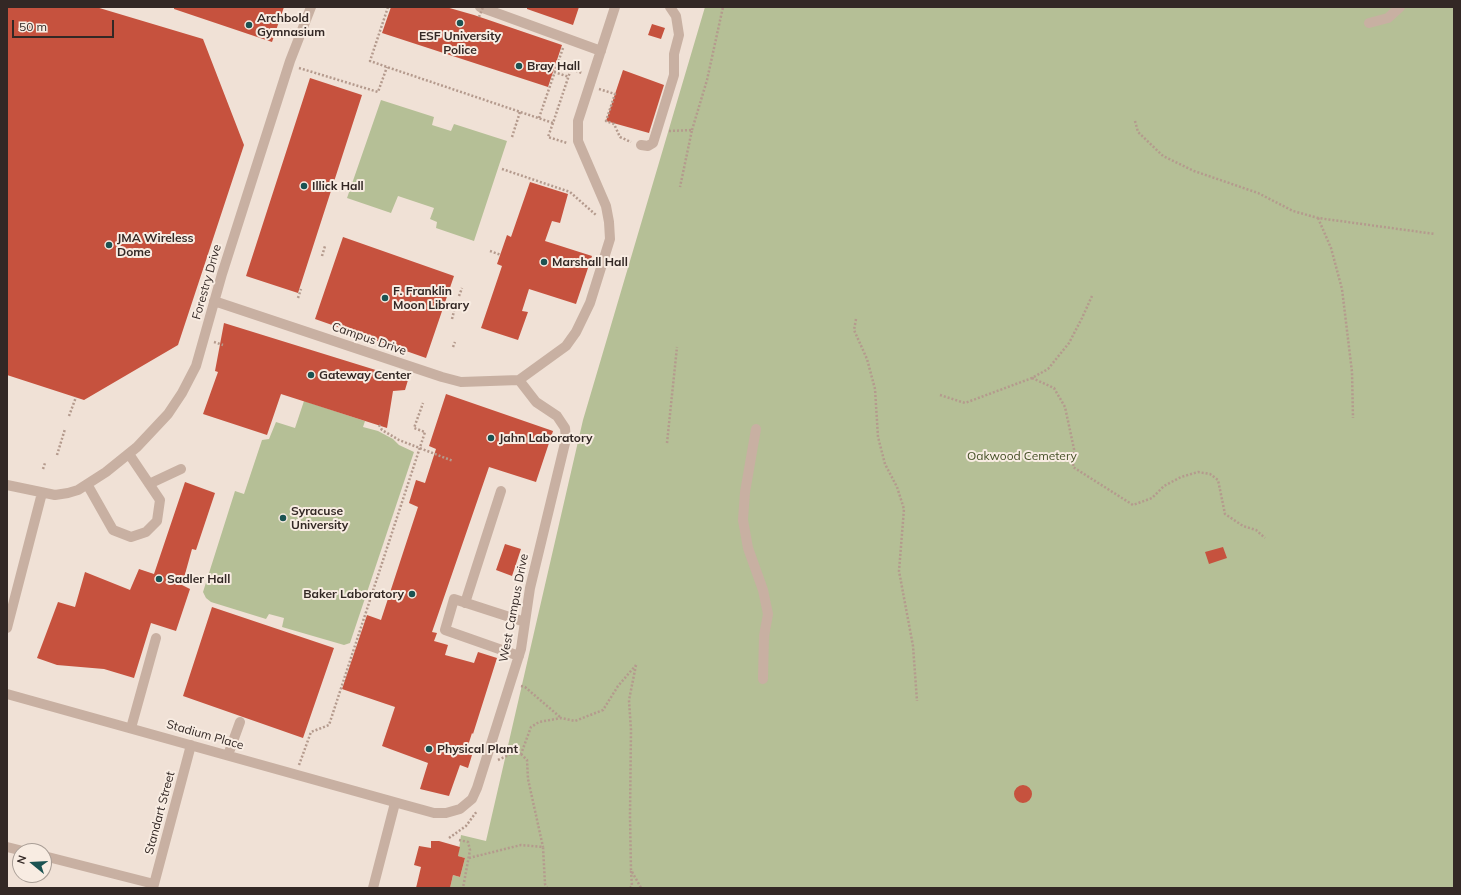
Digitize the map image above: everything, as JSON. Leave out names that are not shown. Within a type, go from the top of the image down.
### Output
[{"type":"street","name":"Forestry Drive","points":[[7,485],[42,493],[68,493],[87,484],[106,472],[129,454],[168,414],[182,393],[196,366],[214,301],[289,64],[311,7]]},
{"type":"street","points":[[519,380],[566,346],[576,332],[590,303],[610,239],[606,206],[578,141],[578,121],[615,7]]},
{"type":"street","points":[[641,145],[648,146],[653,143],[674,75],[674,54],[679,35],[676,16],[670,7]]},
{"type":"street","points":[[1369,23],[1388,18],[1400,7]]},
{"type":"street","points":[[480,10],[601,51]]},
{"type":"street","name":"Campus Drive","points":[[214,301],[442,378],[461,382],[519,380]]},
{"type":"street","name":"West Campus Drive","points":[[395,803],[434,813],[446,813],[460,809],[472,799],[477,788],[520,656],[530,588],[566,439],[565,428],[557,416],[536,402],[519,380]]},
{"type":"street","points":[[756,429],[745,492],[743,520],[748,548],[763,590],[768,614],[764,636],[763,679]]},
{"type":"street","points":[[87,484],[112,530],[131,537],[146,532],[157,521],[160,500],[129,454]]},
{"type":"street","points":[[149,484],[181,469]]},
{"type":"street","points":[[465,603],[500,491]]},
{"type":"street","points":[[7,628],[42,493]]},
{"type":"street","points":[[520,656],[445,630],[454,599],[525,622]]},
{"type":"street","points":[[131,728],[156,638]]},
{"type":"street","name":"Stadium Place","points":[[7,694],[395,803]]},
{"type":"street","points":[[228,756],[240,722]]},
{"type":"street","name":"Standart Street","points":[[154,886],[192,745]]},
{"type":"street","points":[[373,888],[395,803]]},
{"type":"street","points":[[52,858],[154,886]]},
{"type":"path","points":[[388,7],[370,61],[552,123]]},
{"type":"path","points":[[680,187],[692,130],[707,80],[723,7]]},
{"type":"path","points":[[539,118],[566,38]]},
{"type":"path","points":[[289,64],[378,92],[387,67]]},
{"type":"path","points":[[581,147],[548,137],[571,69],[592,76]]},
{"type":"path","points":[[554,72],[568,77]]},
{"type":"path","points":[[596,88],[615,94],[606,121],[614,124],[620,137],[641,145]]},
{"type":"path","points":[[512,137],[520,112]]},
{"type":"path","points":[[1135,121],[1138,132],[1162,156],[1194,171],[1258,193],[1292,210],[1318,218],[1436,234]]},
{"type":"path","points":[[656,133],[692,130]]},
{"type":"path","points":[[502,169],[570,192],[609,228]]},
{"type":"path","points":[[1318,218],[1331,248],[1342,289],[1352,372],[1353,418]]},
{"type":"path","points":[[322,256],[325,246]]},
{"type":"path","points":[[490,251],[500,255]]},
{"type":"path","points":[[459,296],[462,288]]},
{"type":"path","points":[[298,298],[301,289]]},
{"type":"path","points":[[940,395],[965,403],[1032,378],[1048,369],[1069,342],[1092,296]]},
{"type":"path","points":[[452,319],[454,311]]},
{"type":"path","points":[[856,319],[854,330],[867,359],[875,389],[878,437],[885,464],[897,487],[904,509],[899,571],[913,646],[917,700]]},
{"type":"path","points":[[210,340],[223,345]]},
{"type":"path","points":[[453,347],[455,342]]},
{"type":"path","points":[[667,443],[677,347]]},
{"type":"path","points":[[1032,378],[1054,388],[1065,407],[1074,449],[1073,467],[1078,471],[1133,505],[1152,498],[1164,486],[1181,477],[1198,472],[1210,474],[1218,480],[1225,514],[1244,526],[1256,530],[1265,538]]},
{"type":"path","points":[[69,416],[76,397]]},
{"type":"path","points":[[296,775],[311,732],[329,725],[420,449],[425,432],[414,428],[424,403]]},
{"type":"path","points":[[379,425],[382,430],[420,449],[453,461]]},
{"type":"path","points":[[57,455],[66,428]]},
{"type":"path","points":[[43,468],[45,463]]},
{"type":"path","points":[[521,754],[531,727],[539,722],[561,718],[575,721],[603,710],[618,686],[636,664],[629,700],[631,730],[630,816],[632,886],[630,888]]},
{"type":"path","points":[[511,683],[525,687],[561,718]]},
{"type":"path","points":[[497,765],[498,759],[512,753],[521,754],[527,760],[528,779],[543,847],[545,884],[547,888]]},
{"type":"path","points":[[449,838],[466,826],[478,809]]},
{"type":"path","points":[[459,840],[468,842],[469,858],[463,888]]},
{"type":"path","points":[[469,858],[521,845],[543,847]]},
{"type":"path","points":[[631,870],[641,888]]},
{"type":"green space","name":"Oakwood Cemetery","points":[[705,7],[1454,7],[1454,888],[450,888],[453,875],[460,877],[465,858],[458,856],[461,835],[486,841],[583,420]]},
{"type":"green space","points":[[381,100],[434,117],[432,125],[451,131],[454,124],[507,141],[474,241],[436,228],[437,222],[430,219],[434,208],[398,196],[391,213],[347,198]]},
{"type":"green space","points":[[304,401],[365,421],[363,427],[378,431],[393,439],[399,445],[414,452],[350,643],[344,645],[282,627],[284,618],[269,614],[266,619],[211,602],[206,598],[203,592],[235,491],[244,494],[262,440],[269,439],[276,422],[295,428]]},
{"type":"building","name":"JMA Wireless Dome","points":[[7,7],[96,7],[203,39],[244,145],[178,345],[84,400],[7,375]]},
{"type":"building","name":"Archbold Gymnasium","points":[[174,7],[284,7],[272,42],[174,9]]},
{"type":"building","name":"Bray Hall","points":[[391,7],[446,7],[562,45],[548,87],[382,33]]},
{"type":"building","points":[[527,7],[579,7],[573,25],[527,9]]},
{"type":"building","points":[[652,24],[665,28],[661,39],[648,35]]},
{"type":"building","points":[[623,70],[664,85],[649,133],[606,121]]},
{"type":"building","name":"Illick Hall","points":[[310,78],[362,95],[298,293],[246,276]]},
{"type":"building","name":"Marshall Hall","points":[[530,182],[568,194],[560,223],[552,221],[545,241],[592,256],[576,304],[529,289],[522,311],[528,312],[518,340],[481,328],[502,266],[497,264],[507,235],[511,237]]},
{"type":"building","name":"F. Franklin Moon Library","points":[[343,237],[454,276],[426,358],[315,319]]},
{"type":"building","name":"Gateway Center","points":[[224,323],[408,380],[405,390],[393,391],[387,428],[281,394],[267,435],[203,414],[218,372],[215,371]]},
{"type":"building","name":"Baker Laboratory","points":[[446,394],[553,431],[536,482],[489,467],[432,632],[437,633],[434,641],[448,645],[445,655],[474,663],[478,652],[497,658],[466,752],[472,755],[468,768],[460,765],[449,796],[420,789],[428,763],[382,746],[395,707],[342,689],[367,615],[381,620],[418,507],[409,503],[416,480],[425,483],[436,449],[429,446]]},
{"type":"building","name":"Sadler Hall","points":[[185,482],[215,493],[196,550],[192,549],[182,585],[190,589],[176,631],[151,623],[134,678],[104,669],[57,665],[37,658],[58,602],[75,607],[85,572],[130,590],[139,569],[154,574]]},
{"type":"building","points":[[505,544],[521,549],[512,576],[496,570]]},
{"type":"building","points":[[1223,547],[1227,558],[1209,564],[1205,552]]},
{"type":"building","points":[[212,607],[334,648],[303,738],[183,696]]},
{"type":"building","points":[[1019,785],[1027,785],[1032,790],[1030,801],[1027,803],[1019,803],[1014,798],[1014,790]]},
{"type":"building","points":[[431,841],[439,841],[460,847],[458,856],[465,858],[460,877],[453,875],[450,888],[416,888],[421,867],[414,865],[419,846],[431,848]]},
{"type":"place","name":"ESF University Police","points":[[460,23]]},
{"type":"place","name":"Archbold Gymnasium","points":[[249,25]]},
{"type":"place","name":"Bray Hall","points":[[519,66]]},
{"type":"place","name":"Illick Hall","points":[[304,186]]},
{"type":"place","name":"JMA Wireless Dome","points":[[109,245]]},
{"type":"place","name":"Marshall Hall","points":[[544,262]]},
{"type":"place","name":"F. Franklin Moon Library","points":[[385,298]]},
{"type":"place","name":"Gateway Center","points":[[311,375]]},
{"type":"place","name":"Jahn Laboratory","points":[[491,438]]},
{"type":"place","name":"Syracuse University","points":[[283,518]]},
{"type":"place","name":"Sadler Hall","points":[[159,579]]},
{"type":"place","name":"Baker Laboratory","points":[[412,594]]},
{"type":"place","name":"Physical Plant","points":[[429,749]]}]
